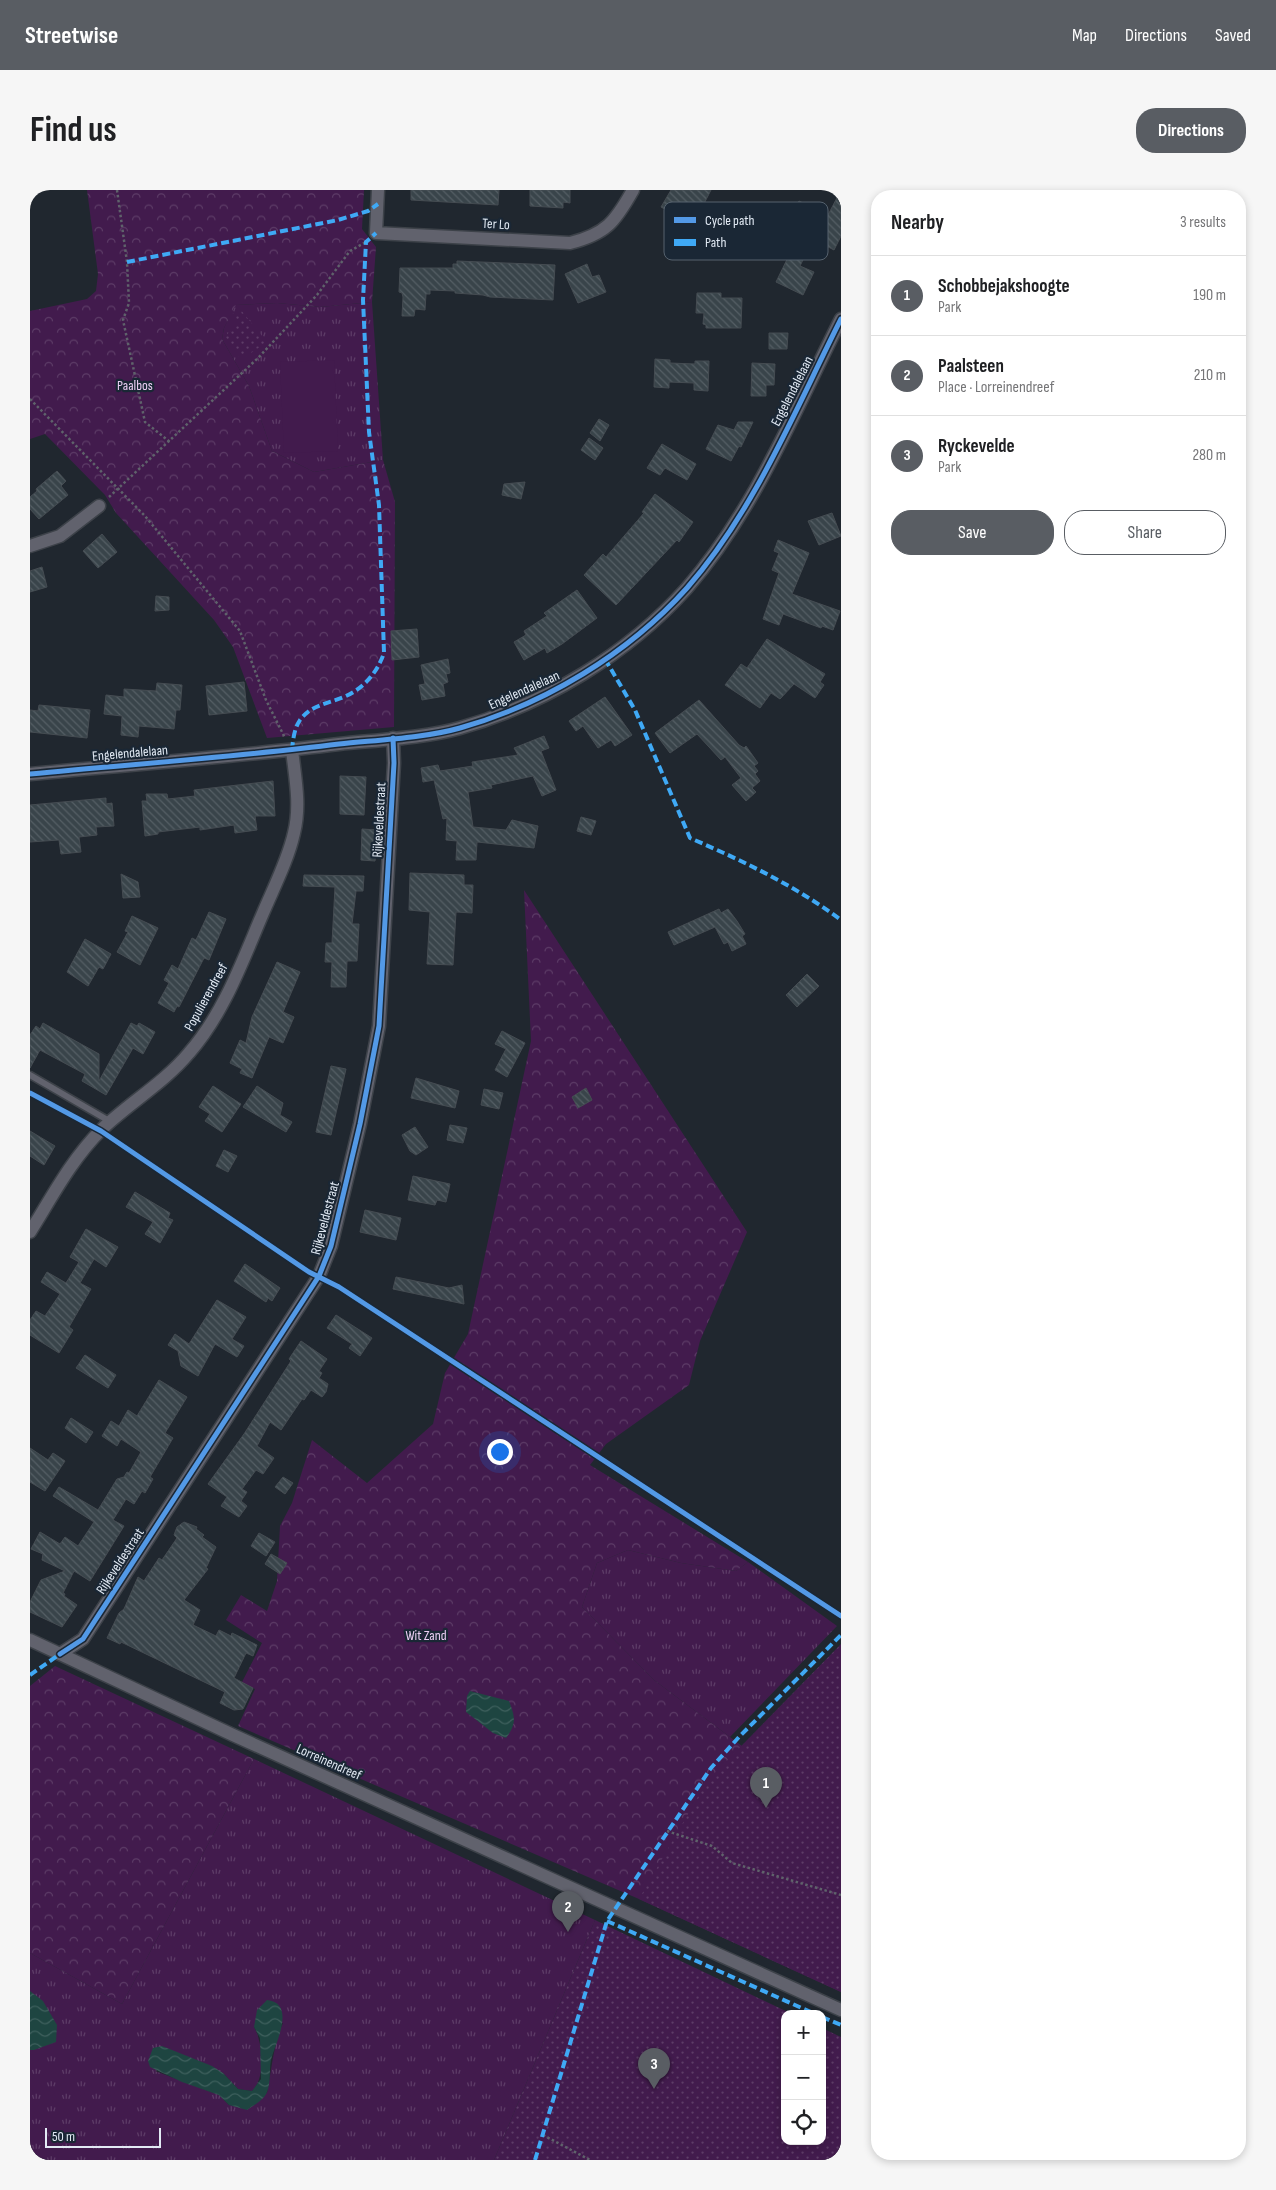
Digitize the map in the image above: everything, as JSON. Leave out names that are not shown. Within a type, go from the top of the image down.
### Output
[{"type":"street","name":"Ter Lo","points":[[378,190],[376,233],[570,242],[589,238],[604,230],[616,219],[633,190]]},
{"type":"street","name":"Engelendalelaan","points":[[30,774],[292,750],[458,729],[512,710],[563,686],[631,641],[686,589],[721,545],[755,490],[841,319]]},
{"type":"street","points":[[30,546],[60,536],[99,506]]},
{"type":"street","name":"Rijkeveldestraat","points":[[60,1654],[83,1639],[319,1276],[331,1246],[360,1124],[379,1026],[394,762],[393,738]]},
{"type":"street","name":"Populierendreef","points":[[30,1232],[70,1167],[111,1122],[188,1055],[209,1027],[228,994],[279,876],[294,832],[298,800],[292,750]]},
{"type":"street","name":"Lorreinendreef","points":[[30,1640],[841,2010]]},
{"type":"lane","points":[[30,1075],[111,1122]]},
{"type":"path","points":[[117,190],[127,262],[129,303],[123,320],[145,422],[170,442]]},
{"type":"path","points":[[99,506],[170,442],[258,358],[317,294],[350,251],[366,242]]},
{"type":"path","points":[[30,399],[117,490],[145,516],[240,631],[266,700],[292,750]]},
{"type":"path","points":[[667,1831],[712,1846],[732,1863],[841,1895]]},
{"type":"path","points":[[543,2135],[590,2160]]},
{"type":"green space","name":"Paalbos","points":[[87,190],[364,190],[362,229],[376,247],[372,302],[320,307],[277,303],[236,305],[224,328],[222,339],[249,386],[272,451],[314,472],[383,460],[395,502],[394,727],[267,738],[233,647],[214,620],[116,513],[105,495],[45,434],[30,439],[30,311],[87,299],[96,291],[98,274]]},
{"type":"green space","points":[[372,302],[383,460],[314,472],[272,451],[249,386],[222,339],[224,328],[235,305],[277,303],[320,307]]},
{"type":"green space","points":[[240,309],[267,342],[241,360],[225,336],[239,324],[231,315]]},
{"type":"green space","points":[[334,360],[338,451],[284,453],[280,362]]},
{"type":"green space","name":"Wit Zand","points":[[524,890],[747,1232],[700,1341],[689,1385],[606,1444],[590,1465],[748,1562],[736,1571],[681,1563],[628,1550],[597,1563],[582,1607],[654,1680],[754,1755],[841,1992],[639,1899],[238,1726],[255,1689],[242,1682],[262,1643],[226,1620],[241,1595],[267,1611],[277,1581],[280,1526],[292,1503],[312,1440],[367,1483],[433,1424],[445,1373],[468,1334],[531,1041]]},
{"type":"green space","points":[[628,1550],[681,1563],[736,1571],[748,1562],[837,1626],[730,1737],[654,1680],[582,1607],[597,1563]]},
{"type":"green space","points":[[841,1644],[841,1992],[639,1899],[707,1781]]},
{"type":"green space","points":[[55,1666],[254,1759],[122,2004],[30,1953],[30,1686]]},
{"type":"green space","points":[[254,1759],[595,1920],[494,2160],[30,2160],[30,1953],[122,2004]],"holes":[[[283,2023],[267,2093],[229,2105],[219,2095],[155,2071],[191,2059],[223,2073],[238,2089],[252,2091],[259,2078],[262,2060],[254,2027]]]},
{"type":"green space","points":[[595,1920],[784,2010],[781,2010],[781,2145],[826,2145],[826,2030],[841,2037],[841,2160],[494,2160]]},
{"type":"water","points":[[470,1691],[509,1701],[514,1720],[506,1738],[493,1733],[466,1712],[467,1696]]},
{"type":"water","points":[[30,1991],[43,2001],[57,2025],[56,2042],[34,2050],[30,2050]]},
{"type":"water","points":[[267,2000],[276,2003],[281,2008],[283,2016],[282,2025],[271,2060],[269,2085],[266,2095],[247,2110],[229,2105],[219,2095],[182,2082],[150,2067],[148,2061],[153,2048],[162,2046],[212,2066],[223,2073],[238,2089],[252,2091],[261,2079],[260,2038],[254,2027],[257,2010]]},
{"type":"building","points":[[411,190],[499,190],[498,205],[411,200]]},
{"type":"building","points":[[530,190],[570,190],[570,203],[563,202],[563,208],[530,206]]},
{"type":"building","points":[[671,190],[711,190],[705,202],[664,202],[664,209],[661,207]]},
{"type":"building","points":[[841,190],[841,236],[834,250],[828,247],[828,215]]},
{"type":"building","points":[[787,260],[803,260],[800,266],[814,272],[803,295],[776,282]]},
{"type":"building","points":[[457,261],[555,265],[553,300],[490,297],[455,293],[455,291],[430,290],[430,294],[426,294],[425,310],[415,309],[414,316],[402,316],[403,297],[402,293],[399,292],[400,268],[453,268],[453,264],[457,264]]},
{"type":"building","points":[[587,264],[592,277],[599,275],[606,292],[578,303],[565,274]]},
{"type":"building","points":[[697,293],[721,293],[721,298],[742,298],[741,328],[706,328],[706,325],[703,324],[704,313],[696,313]]},
{"type":"building","points":[[769,333],[788,333],[787,349],[769,349]]},
{"type":"building","points":[[655,359],[670,360],[670,363],[695,364],[695,361],[709,361],[708,391],[694,390],[694,383],[669,382],[669,388],[654,387]]},
{"type":"building","points":[[752,363],[775,364],[774,385],[766,385],[766,396],[751,396]]},
{"type":"building","points":[[599,419],[609,425],[600,441],[590,433]]},
{"type":"building","points":[[738,422],[753,422],[741,447],[739,446],[731,461],[706,449],[718,425],[734,430]]},
{"type":"building","points":[[589,438],[603,448],[595,460],[581,450]]},
{"type":"building","points":[[662,444],[696,464],[687,480],[665,468],[660,475],[647,468]]},
{"type":"building","points":[[57,471],[66,481],[61,486],[68,495],[39,519],[30,509],[30,497],[37,491],[36,489]]},
{"type":"building","points":[[525,482],[521,499],[502,495],[504,484]]},
{"type":"building","points":[[655,494],[693,522],[679,542],[677,540],[616,605],[584,575],[603,554],[606,557],[644,513],[642,512]]},
{"type":"building","points":[[832,513],[841,536],[819,545],[808,521]]},
{"type":"building","points":[[102,534],[117,552],[98,568],[83,551]]},
{"type":"building","points":[[778,540],[809,553],[792,594],[840,611],[833,630],[822,626],[821,628],[783,614],[779,625],[763,619],[779,573],[772,570],[779,553],[774,551]]},
{"type":"building","points":[[42,567],[47,587],[30,592],[30,571]]},
{"type":"building","points":[[577,590],[597,618],[547,653],[545,648],[524,660],[514,642],[526,635],[524,631],[547,616],[544,613]]},
{"type":"building","points":[[156,596],[169,597],[169,610],[155,611]]},
{"type":"building","points":[[417,629],[419,657],[392,660],[391,631]]},
{"type":"building","points":[[767,639],[825,674],[820,682],[824,685],[815,698],[794,684],[780,699],[771,693],[760,708],[725,685],[741,664],[747,668]]},
{"type":"building","points":[[448,659],[450,673],[446,674],[448,682],[443,684],[445,696],[422,700],[419,685],[425,684],[421,665]]},
{"type":"building","points":[[244,682],[247,711],[209,715],[206,686]]},
{"type":"building","points":[[157,683],[182,685],[180,710],[176,710],[174,729],[139,726],[138,737],[121,735],[122,716],[104,714],[106,695],[124,697],[124,689],[156,691]]},
{"type":"building","points":[[605,697],[632,735],[615,746],[611,740],[598,748],[583,726],[576,731],[569,721]]},
{"type":"building","points":[[699,700],[739,745],[744,748],[746,746],[758,763],[754,766],[758,771],[755,774],[760,781],[752,788],[756,792],[746,801],[732,785],[741,778],[725,757],[721,760],[697,734],[670,753],[655,733]]},
{"type":"building","points":[[39,705],[90,710],[87,738],[30,732],[30,710],[38,711]]},
{"type":"building","points":[[544,736],[549,748],[541,751],[556,790],[542,796],[533,776],[491,785],[492,788],[468,792],[473,827],[506,830],[512,820],[538,826],[534,848],[477,842],[476,860],[456,860],[457,841],[446,840],[447,818],[443,819],[434,780],[423,782],[421,768],[438,765],[440,771],[473,766],[472,762],[518,755],[514,748]]},
{"type":"building","points":[[340,776],[366,777],[364,815],[340,814]]},
{"type":"building","points":[[273,781],[275,816],[255,816],[257,830],[235,833],[234,825],[200,830],[200,827],[158,832],[158,834],[145,836],[142,801],[147,801],[146,794],[167,794],[168,799],[195,796],[194,790]]},
{"type":"building","points":[[106,798],[106,804],[112,803],[114,826],[96,827],[97,835],[79,837],[81,852],[61,854],[59,840],[30,842],[30,805]]},
{"type":"building","points":[[581,817],[596,821],[591,835],[577,831]]},
{"type":"building","points":[[362,829],[378,830],[375,861],[361,860]]},
{"type":"building","points":[[410,873],[464,875],[464,885],[473,885],[472,913],[456,912],[453,965],[427,964],[430,912],[409,910]]},
{"type":"building","points":[[121,874],[138,882],[140,897],[123,898]]},
{"type":"building","points":[[304,875],[364,876],[363,891],[356,891],[352,924],[359,924],[357,961],[347,961],[346,987],[331,987],[332,962],[325,962],[326,943],[332,943],[335,887],[303,886]]},
{"type":"building","points":[[719,909],[721,913],[728,909],[745,934],[742,936],[746,944],[732,951],[728,942],[724,944],[715,927],[674,945],[668,932]]},
{"type":"building","points":[[209,912],[226,919],[209,960],[204,958],[179,1007],[177,1006],[174,1012],[158,1003],[169,983],[164,980],[172,965],[178,969],[192,938],[196,940]]},
{"type":"building","points":[[132,916],[158,928],[140,965],[117,952],[128,932],[125,931]]},
{"type":"building","points":[[85,939],[111,954],[103,969],[99,967],[88,986],[67,972]]},
{"type":"building","points":[[277,962],[300,972],[283,1012],[294,1017],[283,1043],[269,1037],[252,1078],[240,1073],[242,1069],[230,1063],[240,1040],[246,1043],[252,1017]]},
{"type":"building","points":[[807,974],[819,986],[797,1007],[786,995]]},
{"type":"building","points":[[43,1023],[99,1054],[99,1081],[131,1023],[137,1026],[139,1023],[155,1032],[143,1054],[133,1048],[106,1095],[82,1081],[85,1074],[40,1050],[30,1068],[30,1035],[36,1026],[40,1029]]},
{"type":"building","points":[[502,1031],[525,1043],[507,1077],[495,1070],[506,1049],[495,1044]]},
{"type":"building","points":[[331,1066],[346,1069],[331,1135],[316,1132]]},
{"type":"building","points":[[416,1078],[459,1091],[455,1108],[411,1098]]},
{"type":"building","points":[[213,1086],[241,1104],[222,1132],[205,1121],[210,1114],[199,1107]]},
{"type":"building","points":[[257,1086],[283,1103],[280,1115],[292,1122],[286,1132],[243,1107]]},
{"type":"building","points":[[586,1088],[592,1100],[578,1108],[572,1097]]},
{"type":"building","points":[[484,1089],[503,1093],[499,1109],[481,1105]]},
{"type":"building","points":[[450,1125],[467,1128],[463,1143],[447,1140]]},
{"type":"building","points":[[415,1127],[428,1147],[416,1155],[410,1151],[402,1135]]},
{"type":"building","points":[[30,1131],[55,1146],[44,1165],[30,1156]]},
{"type":"building","points":[[224,1150],[237,1156],[228,1172],[216,1166]]},
{"type":"building","points":[[413,1176],[450,1184],[446,1202],[437,1200],[435,1205],[408,1200]]},
{"type":"building","points":[[135,1192],[170,1213],[168,1218],[173,1220],[160,1243],[145,1234],[153,1222],[126,1207]]},
{"type":"building","points":[[365,1210],[401,1218],[396,1240],[360,1232]]},
{"type":"building","points":[[86,1229],[118,1247],[106,1267],[94,1259],[80,1283],[91,1289],[69,1327],[73,1330],[59,1353],[30,1335],[30,1320],[36,1311],[45,1316],[60,1294],[41,1282],[47,1272],[66,1283],[79,1262],[70,1257]]},
{"type":"building","points":[[245,1264],[280,1288],[272,1301],[268,1298],[266,1302],[234,1281]]},
{"type":"building","points":[[396,1277],[449,1288],[462,1285],[464,1304],[393,1289]]},
{"type":"building","points":[[217,1300],[246,1317],[232,1339],[244,1346],[237,1357],[215,1344],[198,1376],[181,1366],[178,1351],[168,1345],[175,1334],[189,1344]]},
{"type":"building","points":[[336,1315],[372,1338],[360,1356],[349,1348],[352,1344],[327,1328]]},
{"type":"building","points":[[301,1341],[327,1359],[319,1371],[322,1373],[319,1378],[328,1384],[326,1392],[322,1397],[311,1390],[304,1400],[302,1399],[281,1430],[270,1422],[257,1446],[274,1458],[263,1474],[256,1470],[242,1489],[247,1492],[241,1501],[247,1506],[239,1517],[221,1506],[227,1497],[208,1484],[244,1434],[291,1361],[289,1359]]},
{"type":"building","points":[[85,1355],[116,1375],[108,1388],[76,1368]]},
{"type":"building","points":[[159,1380],[187,1397],[165,1433],[173,1438],[150,1477],[153,1479],[145,1493],[142,1491],[134,1504],[126,1499],[113,1520],[124,1526],[90,1581],[74,1571],[63,1593],[65,1594],[64,1596],[77,1605],[62,1627],[30,1612],[30,1602],[41,1580],[65,1571],[42,1560],[43,1554],[31,1549],[40,1532],[60,1544],[65,1537],[78,1546],[94,1522],[53,1496],[59,1487],[98,1510],[117,1479],[124,1477],[127,1472],[129,1473],[141,1452],[121,1439],[117,1446],[102,1436],[111,1421],[119,1426],[128,1410],[137,1416]]},
{"type":"building","points":[[71,1418],[93,1432],[86,1443],[65,1428]]},
{"type":"building","points":[[30,1448],[48,1460],[53,1453],[65,1461],[45,1491],[30,1482]]},
{"type":"building","points":[[283,1477],[293,1483],[285,1494],[275,1487]]},
{"type":"building","points":[[184,1522],[197,1527],[196,1529],[204,1535],[202,1537],[216,1547],[206,1568],[208,1569],[184,1600],[200,1610],[193,1625],[216,1636],[219,1630],[231,1636],[232,1633],[257,1645],[253,1656],[246,1653],[234,1678],[253,1688],[243,1709],[234,1710],[220,1703],[225,1692],[121,1642],[120,1644],[107,1638],[119,1613],[124,1609],[138,1577],[144,1581],[159,1558],[162,1560],[177,1538],[174,1535],[177,1527]]},
{"type":"building","points":[[259,1533],[275,1542],[266,1556],[251,1546]]},
{"type":"building","points":[[271,1554],[287,1563],[280,1574],[265,1564]]},
{"type":"marked path","points":[[127,262],[338,220],[368,211],[378,204]]},
{"type":"marked path","points":[[292,750],[296,727],[304,715],[314,708],[344,697],[358,689],[374,673],[384,653],[379,505],[369,432],[363,300],[366,242],[376,233]]},
{"type":"marked path","points":[[605,659],[635,710],[690,838],[768,874],[841,920]]},
{"type":"marked path","points":[[535,2160],[607,1921],[711,1768],[739,1737],[841,1635]]},
{"type":"marked path","points":[[30,1675],[60,1654]]},
{"type":"marked path","points":[[607,1921],[806,2010]]},
{"type":"marked path","points":[[826,2019],[841,2025]]},
{"type":"cycle path","points":[[30,774],[262,753],[432,734],[492,718],[554,691],[612,655],[639,634],[687,588],[711,558],[753,493],[790,424],[841,319]]},
{"type":"cycle path","points":[[60,1654],[83,1639],[319,1276],[331,1246],[360,1124],[379,1026],[394,763],[393,738]]},
{"type":"cycle path","points":[[30,1093],[101,1131],[309,1272],[339,1287],[841,1616]]},
{"type":"place","name":"Schobbejakshoogte","points":[[766,1808]]},
{"type":"place","name":"Paalsteen","points":[[568,1932]]},
{"type":"place","name":"Ryckevelde","points":[[654,2089]]}]
